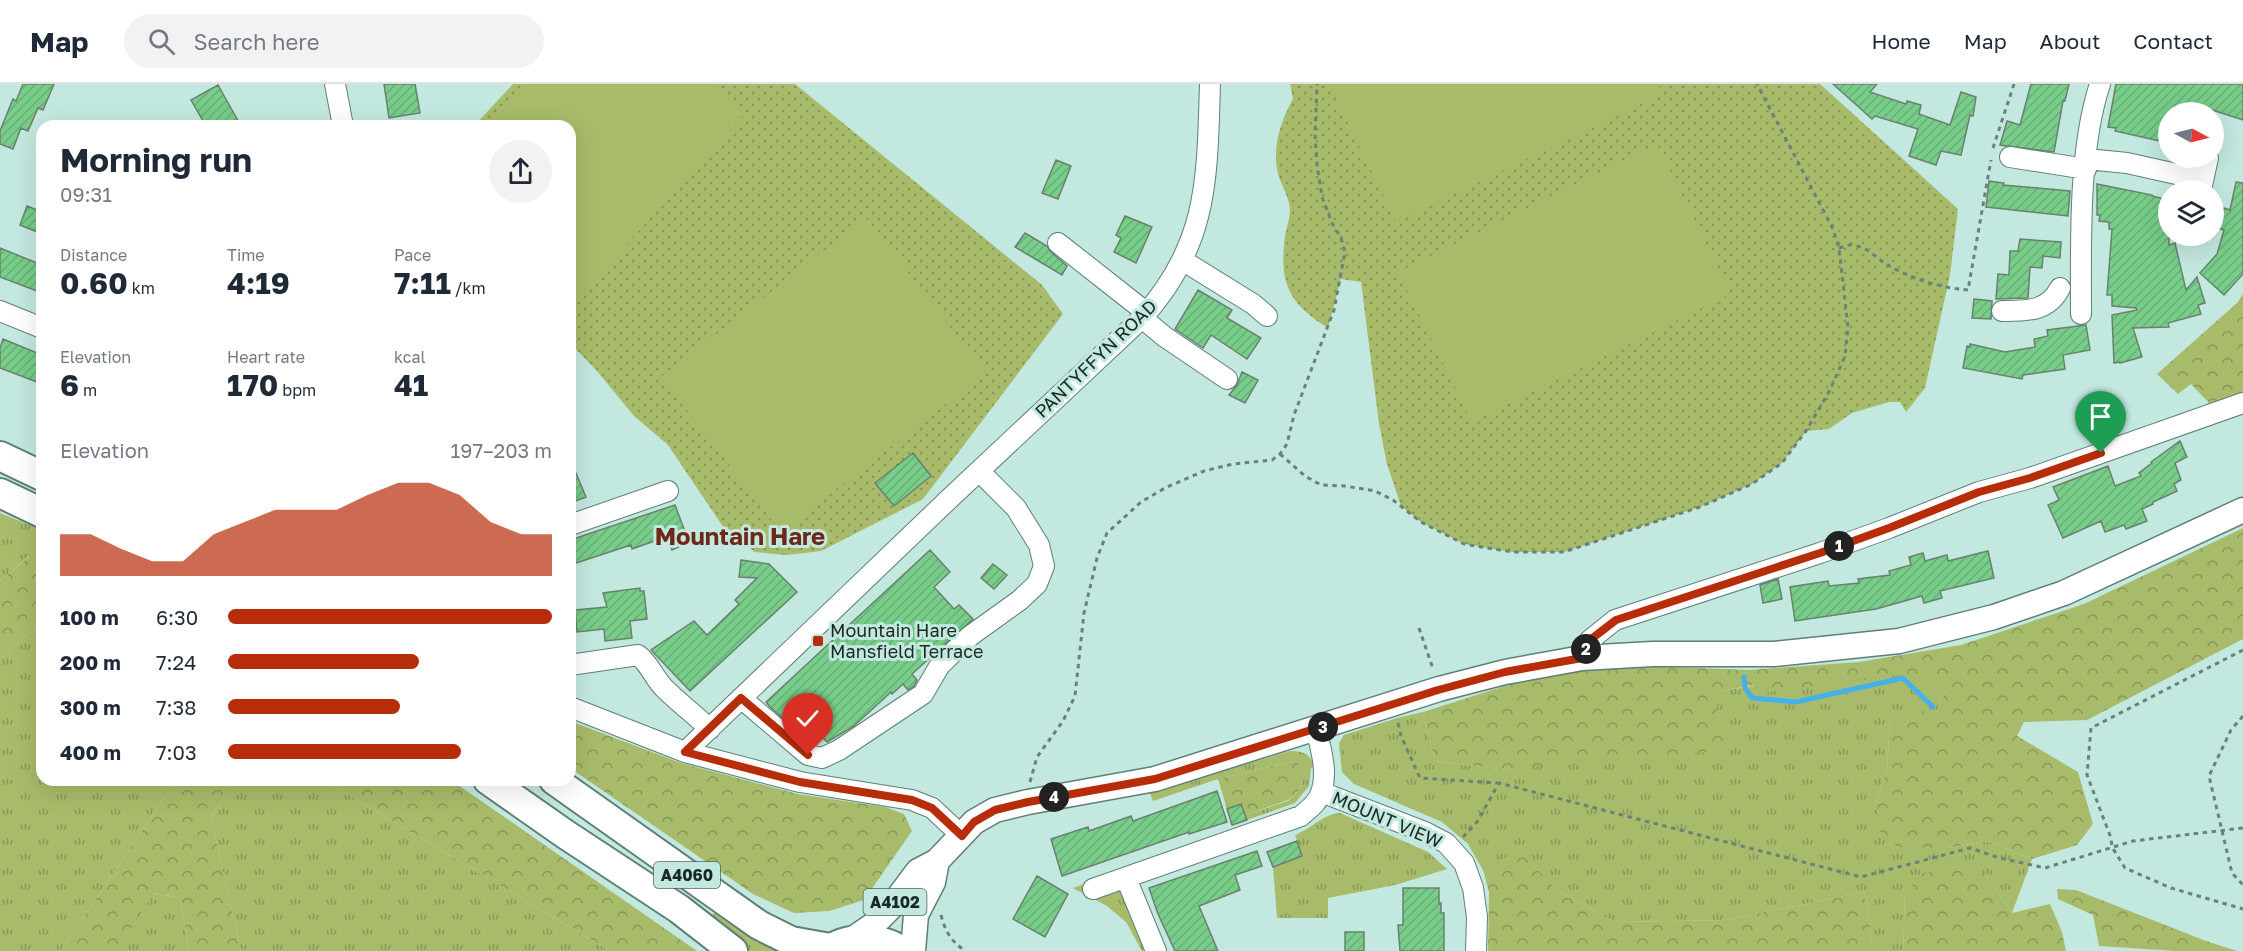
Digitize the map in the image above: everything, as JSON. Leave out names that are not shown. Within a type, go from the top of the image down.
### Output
[{"type":"highway","points":[[0,456],[36,473]]},
{"type":"highway","points":[[0,494],[36,510]]},
{"type":"highway","name":"A4060","points":[[497,786],[679,909],[733,951]]},
{"type":"highway","name":"A4060","points":[[562,786],[759,925],[791,941],[836,947]]},
{"type":"highway","points":[[836,947],[872,940],[894,946],[902,951]]},
{"type":"main road","name":"A4102","points":[[836,947],[872,926],[885,914],[918,871],[937,861],[974,822],[995,810],[1155,779],[1438,690],[1505,672],[1582,658],[1652,654],[1774,654],[1899,641],[1994,617],[2064,593],[2243,510]]},
{"type":"main road","name":"A4102","points":[[913,951],[916,915],[933,882],[937,861]]},
{"type":"street","points":[[336,84],[342,120]]},
{"type":"street","name":"PANTYFFYN ROAD","points":[[685,752],[1144,316],[1173,278],[1182,260],[1202,204],[1207,170],[1210,84]]},
{"type":"street","points":[[2081,314],[2087,164],[2090,129],[2100,84]]},
{"type":"street","points":[[2010,158],[2087,164],[2127,163],[2185,180]]},
{"type":"street","points":[[1058,243],[1144,316],[1165,337],[1227,379]]},
{"type":"street","points":[[1182,260],[1253,304],[1268,316]]},
{"type":"street","points":[[2002,311],[2039,308],[2055,297],[2054,288],[2081,288]]},
{"type":"street","points":[[0,311],[36,326]]},
{"type":"street","points":[[1582,658],[1590,640],[1616,620],[1820,553],[1979,492],[2030,478],[2243,403]]},
{"type":"street","points":[[741,698],[799,749],[808,755],[822,758],[839,750],[923,694],[940,665],[970,636],[1037,585],[1044,566],[1039,545],[1016,507],[979,471]]},
{"type":"street","points":[[576,523],[668,491]]},
{"type":"street","points":[[576,664],[638,655],[645,660],[664,688],[710,729]]},
{"type":"street","points":[[576,709],[685,752],[800,782],[912,800],[932,808],[962,836]]},
{"type":"street","name":"MOUNT VIEW","points":[[1093,889],[1300,816],[1315,803],[1321,792],[1322,752],[1316,730]]},
{"type":"street","name":"MOUNT VIEW","points":[[1321,792],[1425,832],[1446,843],[1464,863],[1473,888],[1477,917],[1476,951]]},
{"type":"street","points":[[1126,878],[1156,951]]},
{"type":"path","points":[[1028,802],[1030,775],[1037,757],[1063,721],[1075,696],[1084,613],[1096,558],[1107,533],[1141,502],[1165,488],[1204,471],[1233,464],[1272,460],[1287,444],[1294,415],[1334,310],[1345,252],[1322,197],[1317,165],[1317,84]]},
{"type":"path","points":[[1280,454],[1305,476],[1321,485],[1375,491],[1393,500],[1421,522],[1464,544],[1512,552],[1564,552],[1700,507],[1752,484],[1782,463],[1806,431],[1830,390],[1845,356],[1848,327],[1839,248],[1815,192],[1757,84]]},
{"type":"path","points":[[1839,248],[1852,244],[1867,250],[1887,265],[1922,280],[1954,289],[1968,290],[1994,145],[2014,84]]},
{"type":"path","points":[[1419,628],[1438,690]]},
{"type":"path","points":[[2243,650],[2091,728],[2087,776],[2111,838],[2112,847],[2125,868],[2171,888],[2243,909]]},
{"type":"path","points":[[1394,704],[1401,736],[1420,778],[1499,783],[1861,877],[1970,848],[2000,858],[2045,868],[2133,841],[2243,828]]},
{"type":"path","points":[[2243,716],[2231,730],[2209,776],[2232,873],[2243,885]]},
{"type":"path","points":[[1451,849],[1477,822],[1499,783]]},
{"type":"path","points":[[939,908],[944,926],[955,945],[966,951]]},
{"type":"green space","points":[[513,84],[795,84],[1042,285],[1063,314],[923,499],[821,551],[786,555],[755,552],[724,528],[668,445],[634,416],[576,349],[576,120],[480,120]]},
{"type":"green space","points":[[524,84],[709,84],[743,115],[576,301],[576,120],[492,120]]},
{"type":"green space","points":[[1290,84],[1820,84],[1958,209],[1950,275],[1925,388],[1906,412],[1900,402],[1889,402],[1852,413],[1829,429],[1806,431],[1782,463],[1752,484],[1700,507],[1564,552],[1512,552],[1464,544],[1421,522],[1401,506],[1387,464],[1379,424],[1361,282],[1341,279],[1328,328],[1304,310],[1289,290],[1285,279],[1283,252],[1290,209],[1278,174],[1276,151],[1279,133],[1293,99]]},
{"type":"green space","points":[[1329,84],[1658,84],[1662,94],[1396,222]]},
{"type":"green space","points":[[1657,144],[1731,294],[1472,422],[1398,272]]},
{"type":"green space","points":[[866,218],[986,373],[781,532],[661,377]]},
{"type":"green space","points":[[2243,294],[2243,396],[2212,406],[2191,384],[2178,394],[2157,374],[2237,303]]},
{"type":"green space","points":[[0,513],[36,528],[36,561],[29,556],[0,581]]},
{"type":"green space","points":[[2243,528],[2243,639],[2087,720],[2024,722],[2017,736],[2078,772],[2093,824],[2077,845],[2032,859],[1986,841],[1948,848],[1899,847],[1881,838],[1876,803],[1887,769],[1890,720],[1912,708],[1936,715],[1945,692],[1925,675],[1878,676],[1758,694],[1753,685],[1716,692],[1717,713],[1732,735],[1708,752],[1578,761],[1508,770],[1435,761],[1423,712],[1527,679],[1619,665],[1748,670],[1859,662],[1961,645],[2084,604]]},
{"type":"green space","points":[[30,556],[36,560],[36,627],[0,659],[0,581]]},
{"type":"green space","points":[[36,627],[36,786],[172,786],[61,951],[0,951],[0,659]]},
{"type":"green space","points":[[1925,674],[1945,692],[1936,715],[1890,720],[1887,769],[1876,803],[1948,848],[1986,841],[2032,859],[2012,913],[1984,873],[1905,894],[1903,951],[1871,951],[1870,927],[1864,892],[1726,920],[1614,922],[1557,890],[1519,851],[1483,870],[1468,844],[1442,822],[1354,784],[1342,772],[1339,743],[1344,735],[1423,712],[1435,761],[1508,770],[1731,735],[1717,713],[1715,692],[1793,681]]},
{"type":"green space","points":[[576,723],[681,763],[798,794],[885,807],[904,814],[912,831],[864,900],[829,911],[794,913],[753,894],[576,772]]},
{"type":"green space","points":[[1290,751],[1305,754],[1313,762],[1315,766],[1311,768],[1309,786],[1295,803],[1247,820],[1245,815],[1288,801],[1299,790],[1306,771],[1295,761],[1218,779],[1153,801],[1150,793]]},
{"type":"green space","points":[[1295,761],[1306,771],[1299,790],[1288,800],[1245,815],[1241,804],[1227,809],[1218,779]]},
{"type":"green space","points":[[172,786],[231,786],[211,817],[241,951],[189,951],[180,898],[154,893],[116,951],[61,951]]},
{"type":"green space","points":[[231,786],[334,786],[610,951],[241,951],[211,817]]},
{"type":"green space","points":[[334,786],[460,786],[697,951],[610,951]]},
{"type":"green space","points":[[1340,813],[1428,852],[1447,869],[1395,885],[1328,898],[1328,918],[1277,918],[1273,867],[1302,856],[1295,835],[1328,816]]},
{"type":"green space","points":[[1519,850],[1557,890],[1614,922],[1726,920],[1864,892],[1870,927],[1871,951],[1488,951],[1489,892],[1483,870]]},
{"type":"green space","points":[[1956,866],[1984,873],[2012,913],[2050,904],[2062,932],[2066,951],[1903,951],[1905,894],[1923,873]]},
{"type":"green space","points":[[1084,884],[1091,895],[1111,888],[1126,892],[1150,951],[1142,951],[1126,922],[1107,906],[1073,888]]},
{"type":"green space","points":[[2057,889],[2076,890],[2237,951],[2176,951],[2099,946],[2093,915],[2058,899]]},
{"type":"green space","points":[[153,893],[180,898],[189,951],[116,951]]},
{"type":"green space","points":[[718,910],[781,951],[747,951],[708,918]]},
{"type":"building","points":[[23,84],[54,84],[43,110],[38,108],[28,131],[21,128],[13,149],[0,144],[0,131],[13,99],[16,101]]},
{"type":"building","points":[[384,84],[415,84],[420,113],[389,118]]},
{"type":"building","points":[[1833,84],[1877,84],[1870,92],[1906,104],[1907,101],[1921,105],[1919,114],[1950,125],[1961,92],[1976,97],[1973,116],[1970,115],[1961,155],[1941,151],[1936,165],[1909,156],[1918,129],[1875,116],[1872,119]]},
{"type":"building","points":[[2031,84],[2069,84],[2065,101],[2063,101],[2054,152],[2000,145],[2007,121],[2020,125]]},
{"type":"building","points":[[2116,84],[2243,84],[2243,120],[2224,114],[2224,102],[2158,102],[2158,141],[2115,131],[2116,128],[2108,127]]},
{"type":"building","points":[[218,85],[238,120],[203,120],[191,100]]},
{"type":"building","points":[[1056,160],[1071,166],[1058,199],[1042,193]]},
{"type":"building","points":[[1989,181],[2004,183],[2003,185],[2070,191],[2068,216],[1986,207]]},
{"type":"building","points":[[2236,182],[2243,183],[2243,274],[2224,295],[2200,273],[2217,254],[2219,246],[2224,246],[2224,208],[2230,210]]},
{"type":"building","points":[[2097,184],[2158,197],[2158,246],[2176,246],[2186,290],[2197,277],[2205,303],[2198,305],[2201,314],[2168,323],[2169,327],[2133,328],[2142,357],[2120,363],[2114,363],[2112,315],[2137,310],[2136,308],[2112,306],[2112,295],[2107,295],[2112,229],[2109,229],[2109,222],[2099,221],[2100,215],[2097,215]]},
{"type":"building","points":[[27,206],[36,210],[36,232],[20,225]]},
{"type":"building","points":[[1125,216],[1152,227],[1136,263],[1114,252],[1121,238],[1116,235]]},
{"type":"building","points":[[1025,233],[1047,246],[1067,266],[1062,275],[1015,247]]},
{"type":"building","points":[[2020,239],[2061,242],[2060,258],[2043,256],[2042,268],[2030,267],[2028,298],[1996,299],[1998,274],[2009,275],[2010,251],[2018,251]]},
{"type":"building","points":[[0,248],[36,263],[36,291],[0,277]]},
{"type":"building","points":[[1198,290],[1232,310],[1227,318],[1261,338],[1247,359],[1211,335],[1203,348],[1175,329]]},
{"type":"building","points":[[1974,299],[1992,301],[1991,319],[1972,318]]},
{"type":"building","points":[[2086,325],[2090,350],[2063,355],[2065,369],[2023,375],[2022,379],[1963,368],[1967,346],[1970,347],[1970,344],[2005,352],[2035,347],[2034,339],[2048,336],[2047,330]]},
{"type":"building","points":[[3,339],[36,353],[36,382],[0,368],[0,348]]},
{"type":"building","points":[[1242,372],[1258,380],[1245,403],[1229,395],[1237,385]]},
{"type":"building","points":[[2180,441],[2187,457],[2175,463],[2181,480],[2174,484],[2177,491],[2142,509],[2147,521],[2126,529],[2124,525],[2105,532],[2101,521],[2063,538],[2048,505],[2059,500],[2053,487],[2108,466],[2115,486],[2141,476],[2139,473],[2151,462]]},
{"type":"building","points":[[913,453],[931,476],[894,506],[875,483]]},
{"type":"building","points":[[576,473],[586,497],[576,501]]},
{"type":"building","points":[[675,505],[689,542],[672,550],[666,537],[632,549],[631,545],[576,563],[576,538]]},
{"type":"building","points":[[930,550],[950,572],[934,587],[954,609],[959,605],[973,619],[912,674],[917,680],[914,686],[908,690],[903,684],[854,726],[827,742],[805,719],[802,721],[799,718],[791,725],[770,707],[766,702]]},
{"type":"building","points":[[1988,551],[1994,578],[1940,591],[1942,598],[1924,603],[1922,596],[1876,609],[1795,621],[1790,587],[1828,581],[1829,586],[1859,583],[1858,579],[1890,575],[1889,571],[1911,565],[1909,557],[1923,553],[1925,561],[1947,555],[1948,561]]},
{"type":"building","points":[[741,560],[769,564],[797,592],[690,691],[651,650],[694,621],[707,635],[739,604],[735,600],[757,578],[739,577]]},
{"type":"building","points":[[993,564],[1007,575],[994,589],[981,578]]},
{"type":"building","points":[[1778,579],[1782,599],[1763,603],[1760,585]]},
{"type":"building","points":[[640,588],[640,591],[644,591],[647,619],[630,621],[632,638],[605,641],[604,629],[577,632],[576,610],[607,607],[603,593]]},
{"type":"building","points":[[1217,791],[1227,822],[1189,834],[1189,832],[1062,876],[1051,839],[1088,827],[1089,831],[1131,816],[1133,821]]},
{"type":"building","points":[[1241,804],[1247,820],[1232,825],[1227,809]]},
{"type":"building","points":[[1297,841],[1302,856],[1273,867],[1267,852]]},
{"type":"building","points":[[1257,851],[1262,866],[1235,875],[1240,890],[1199,906],[1218,951],[1175,951],[1149,888]]},
{"type":"building","points":[[1037,876],[1068,894],[1045,937],[1013,919]]},
{"type":"building","points":[[1403,888],[1439,888],[1439,904],[1441,903],[1441,913],[1444,913],[1444,951],[1400,951],[1398,925],[1403,925]]},
{"type":"building","points":[[1345,932],[1364,932],[1364,951],[1345,951]]},
{"type":"waterway","points":[[1744,677],[1745,688],[1752,698],[1796,702],[1903,678],[1933,707]]},
{"type":"place","name":"Mountain Hare Mansfield Terrace","points":[[818,641]]},
{"type":"district","name":"Mountain Hare","points":[[740,537]]},
{"type":"route","points":[[808,755],[741,698],[685,752],[800,782],[912,800],[932,808],[962,836],[974,822],[995,810],[1155,779],[1197,768],[1438,690],[1505,672],[1582,658],[1590,640],[1616,620],[1820,553],[1979,492],[2030,478],[2101,453]]}]
